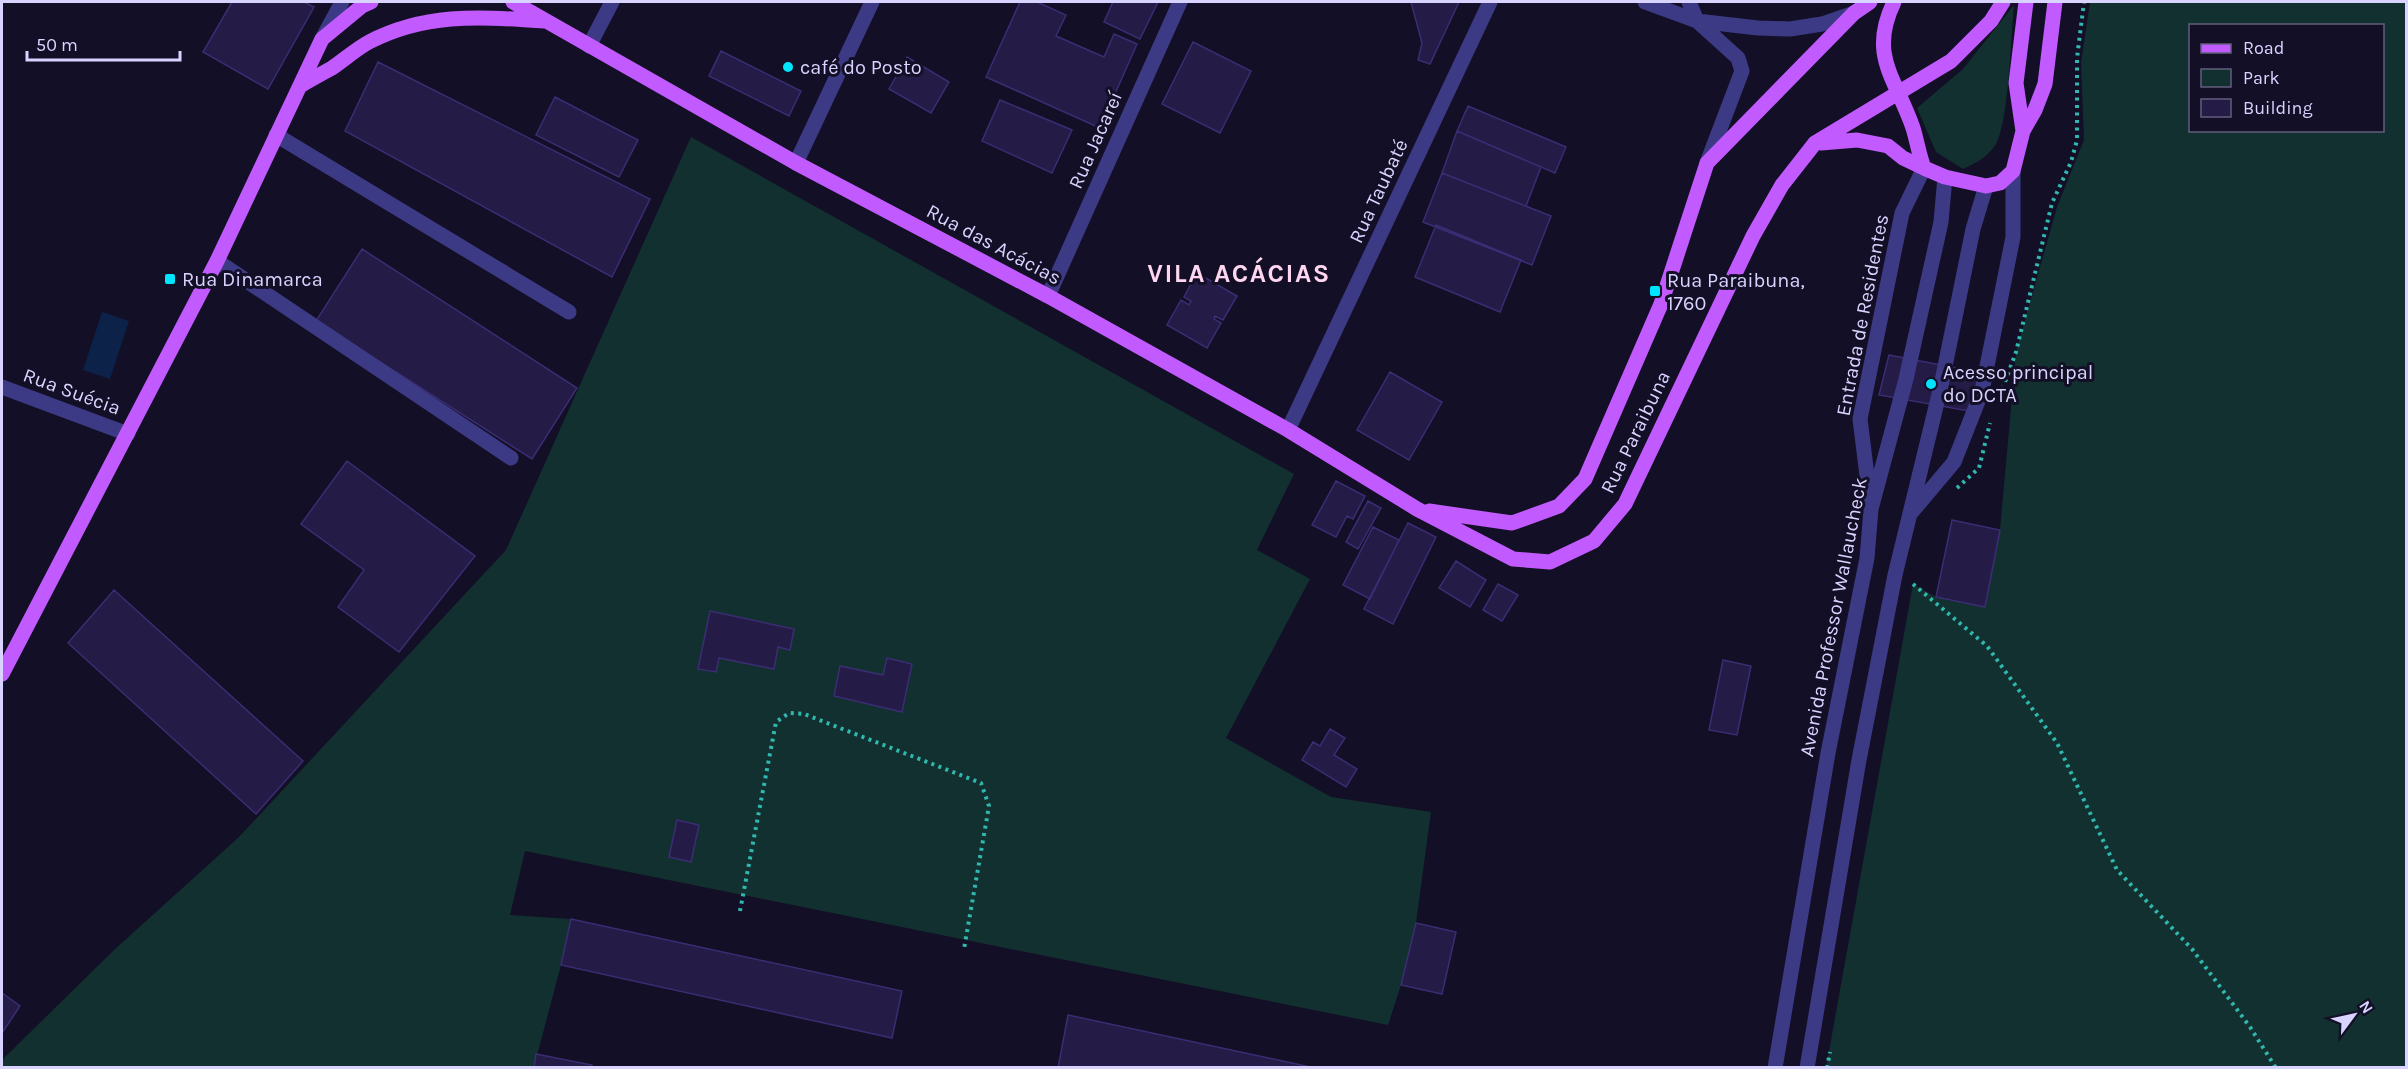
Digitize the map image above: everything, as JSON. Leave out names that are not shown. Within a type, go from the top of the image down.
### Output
[{"type":"main road","points":[[2,674],[217,261],[322,39],[362,6],[371,2]]},
{"type":"main road","name":"Rua das Acácias","points":[[513,2],[796,163],[1048,296],[1288,430],[1417,509]]},
{"type":"main road","name":"Rua Paraibuna","points":[[1417,509],[1512,523],[1559,506],[1585,479],[1661,304],[1707,163],[1854,13],[1870,2]]},
{"type":"main road","points":[[1894,2],[1885,19],[1882,40],[1884,61],[1913,128],[1924,168]]},
{"type":"main road","name":"Rua Paraibuna","points":[[1417,509],[1513,559],[1550,562],[1594,541],[1625,504],[1753,236],[1782,185],[1815,143],[1951,61],[1991,21],[2003,2]]},
{"type":"main road","points":[[2024,131],[2016,83],[2026,2]]},
{"type":"main road","points":[[1815,143],[1857,140],[1888,146],[1903,158],[1945,177],[1986,186],[2001,183],[2013,171],[2024,131],[2045,84],[2055,2]]},
{"type":"main road","name":"Rua das Acácias","points":[[300,86],[368,43],[401,27],[430,20],[473,16],[548,21]]},
{"type":"street","points":[[322,39],[342,2]]},
{"type":"street","points":[[589,46],[612,2]]},
{"type":"street","points":[[796,163],[872,2]]},
{"type":"street","name":"Rua Jacareí","points":[[1048,296],[1180,2]]},
{"type":"street","name":"Rua Taubaté","points":[[1288,430],[1490,2]]},
{"type":"street","points":[[1645,2],[1696,21],[1758,28],[1790,29],[1822,24],[1854,13]]},
{"type":"street","points":[[1689,2],[1696,21]]},
{"type":"street","name":"Rua Paraibuna","points":[[1696,21],[1738,58],[1742,71],[1707,163]]},
{"type":"street","points":[[276,135],[568,312]]},
{"type":"street","name":"Entrada de Residentes","points":[[1871,509],[1860,418],[1902,213],[1924,168]]},
{"type":"street","points":[[1910,515],[1954,462],[1982,390],[2013,237],[2013,171]]},
{"type":"street","name":"Avenida Professor Wallaucheck","points":[[1775,1068],[1828,753],[1866,558],[1871,509],[1917,334],[1941,222],[1945,177]]},
{"type":"street","points":[[1807,1068],[1859,760],[1895,575],[1941,386],[1973,229],[1986,186]]},
{"type":"street","points":[[217,261],[511,459]]},
{"type":"street","name":"Rua Suécia","points":[[2,387],[128,434]]},
{"type":"path","points":[[1996,406],[2016,352],[2052,203],[2071,162],[2078,140],[2076,58],[2084,2]]},
{"type":"path","points":[[1949,494],[1979,468],[1992,417]]},
{"type":"path","points":[[1910,595],[1916,573]]},
{"type":"path","points":[[1913,584],[1987,646],[2057,743],[2117,870],[2192,949],[2250,1027],[2276,1068]]},
{"type":"path","points":[[740,911],[776,722],[789,713],[804,714],[981,783],[989,806],[964,949]]},
{"type":"path","points":[[1827,1068],[1831,1044]]},
{"type":"green space","points":[[2090,2],[2406,2],[2406,1067],[1826,1068],[1913,584],[1936,597],[1985,607],[2000,530],[2016,352],[2057,207],[2084,140],[2081,63]]},
{"type":"green space","points":[[2014,5],[2007,98],[2000,133],[1989,153],[1963,169],[1936,152],[1917,108],[1963,69]]},
{"type":"green space","points":[[691,137],[1294,474],[1257,550],[1310,579],[1226,738],[1331,797],[1431,812],[1416,923],[1401,985],[1388,1025],[525,851],[510,915],[571,919],[534,1067],[2,1068],[2,1060],[114,950],[239,837],[506,550]]},
{"type":"water","points":[[102,312],[129,321],[110,379],[83,370]]},
{"type":"building","points":[[232,2],[304,2],[314,7],[268,89],[203,52]]},
{"type":"building","points":[[1020,2],[1037,2],[1066,15],[1056,36],[1104,57],[1114,34],[1137,44],[1100,128],[986,77]]},
{"type":"building","points":[[1113,2],[1158,2],[1140,39],[1104,22]]},
{"type":"building","points":[[1411,2],[1459,2],[1430,64],[1418,60],[1422,43]]},
{"type":"building","points":[[1193,42],[1251,71],[1220,133],[1162,104]]},
{"type":"building","points":[[721,51],[801,91],[789,116],[709,76]]},
{"type":"building","points":[[907,57],[949,82],[931,113],[889,89]]},
{"type":"building","points":[[378,62],[650,199],[612,277],[345,131]]},
{"type":"building","points":[[555,97],[638,140],[619,177],[536,135]]},
{"type":"building","points":[[1000,100],[1072,130],[1052,173],[982,141]]},
{"type":"building","points":[[1468,106],[1566,147],[1555,173],[1457,131]]},
{"type":"building","points":[[1457,131],[1541,167],[1526,206],[1442,173]]},
{"type":"building","points":[[1442,173],[1551,216],[1532,265],[1423,222]]},
{"type":"building","points":[[1436,225],[1521,260],[1500,312],[1415,277]]},
{"type":"building","points":[[362,249],[577,388],[532,459],[316,321]]},
{"type":"building","points":[[1197,273],[1237,296],[1223,320],[1215,316],[1214,319],[1221,323],[1207,348],[1167,325],[1181,300],[1189,305],[1191,301],[1184,297]]},
{"type":"building","name":"Acesso principal do DCTA","points":[[1889,355],[1983,373],[1974,412],[1879,395]]},
{"type":"building","points":[[1390,372],[1442,402],[1409,460],[1357,430]]},
{"type":"building","points":[[347,461],[475,556],[399,652],[338,607],[364,570],[301,524]]},
{"type":"building","points":[[1336,481],[1365,496],[1353,519],[1347,516],[1336,537],[1312,525]]},
{"type":"building","points":[[1368,501],[1381,508],[1358,549],[1346,542]]},
{"type":"building","points":[[1952,520],[2000,530],[1985,607],[1936,597]]},
{"type":"building","points":[[1408,523],[1436,537],[1393,624],[1364,609]]},
{"type":"building","points":[[1373,527],[1399,540],[1370,599],[1343,585]]},
{"type":"building","points":[[1456,561],[1486,580],[1470,607],[1439,588]]},
{"type":"building","points":[[1498,584],[1518,595],[1502,621],[1483,610]]},
{"type":"building","points":[[114,590],[303,761],[256,814],[68,643]]},
{"type":"building","points":[[710,611],[794,629],[790,650],[778,647],[774,669],[719,658],[716,672],[698,669]]},
{"type":"building","points":[[887,658],[912,664],[902,712],[834,696],[840,666],[883,675]]},
{"type":"building","points":[[1723,660],[1751,666],[1737,735],[1709,730]]},
{"type":"building","points":[[1330,729],[1345,738],[1334,755],[1357,769],[1346,787],[1302,760],[1313,742],[1320,746]]},
{"type":"building","points":[[677,820],[699,825],[691,862],[669,857]]},
{"type":"building","points":[[571,919],[902,991],[892,1038],[561,965]]},
{"type":"building","points":[[1416,923],[1456,932],[1442,994],[1401,985]]},
{"type":"building","points":[[2,993],[20,1006],[2,1033]]},
{"type":"building","points":[[1068,1015],[1315,1068],[1058,1068]]},
{"type":"building","points":[[536,1054],[592,1065],[592,1068],[534,1068]]},
{"type":"place","name":"café do Posto","points":[[788,67]]},
{"type":"place","name":"Rua Dinamarca","points":[[170,279]]},
{"type":"place","name":"Rua Paraibuna, 1760","points":[[1655,291]]},
{"type":"place","name":"Acesso principal do DCTA","points":[[1931,384]]},
{"type":"district","name":"VILA ACÁCIAS","points":[[1239,273]]}]
